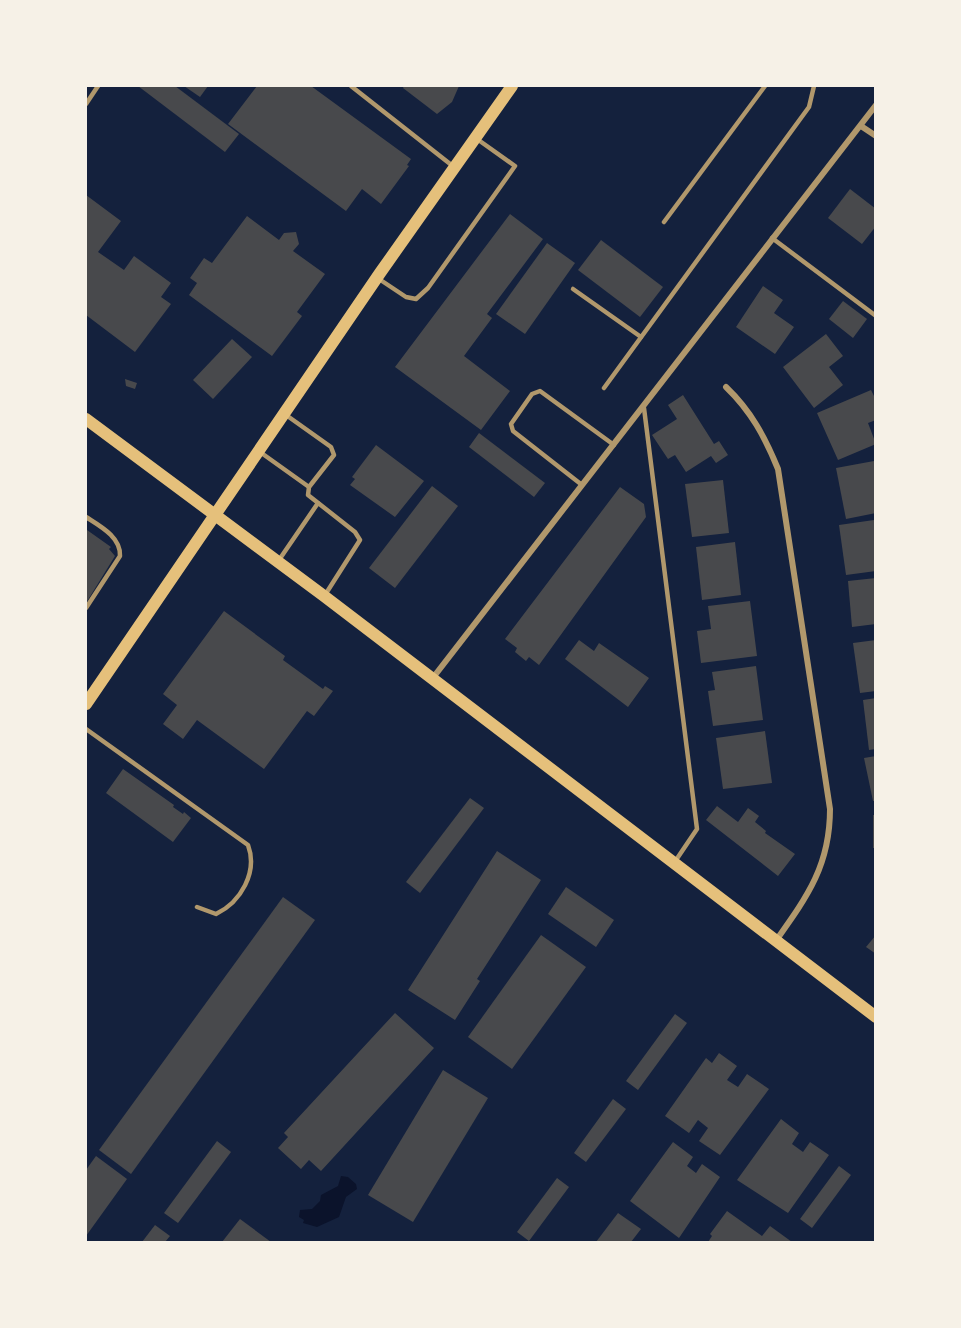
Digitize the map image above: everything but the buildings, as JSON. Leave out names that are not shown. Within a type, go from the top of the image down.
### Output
[{"type":"main road","points":[[86,704],[377,278],[512,86]]},
{"type":"main road","points":[[86,419],[324,596],[774,942],[876,1017]]},
{"type":"street","points":[[432,680],[876,105]]},
{"type":"street","points":[[861,126],[876,136]]},
{"type":"street","points":[[726,387],[745,405],[764,434],[778,469],[830,809],[831,834],[824,863],[807,897],[774,942]]},
{"type":"lane","points":[[86,104],[98,86]]},
{"type":"lane","points":[[351,86],[454,167]]},
{"type":"lane","points":[[664,222],[765,86]]},
{"type":"lane","points":[[604,388],[809,107],[814,86]]},
{"type":"lane","points":[[377,278],[406,297],[416,299],[428,288],[515,166],[475,138]]},
{"type":"lane","points":[[772,238],[876,316]]},
{"type":"lane","points":[[573,289],[641,337]]},
{"type":"lane","points":[[582,485],[513,431],[511,424],[532,394],[540,391],[614,445]]},
{"type":"lane","points":[[644,408],[697,829],[673,863]]},
{"type":"lane","points":[[284,413],[332,447],[334,455],[309,487],[308,495],[355,532],[360,540],[324,596]]},
{"type":"lane","points":[[259,451],[309,487]]},
{"type":"lane","points":[[278,562],[318,503]]},
{"type":"lane","points":[[86,517],[114,538],[120,548],[120,556],[86,608]]},
{"type":"lane","points":[[86,729],[248,844],[251,871],[243,889],[229,905],[216,914],[197,907]]},
{"type":"water","points":[[341,1176],[348,1177],[356,1184],[357,1189],[346,1197],[339,1217],[317,1227],[303,1223],[304,1220],[299,1217],[300,1210],[312,1209],[320,1201],[321,1195],[338,1186]]}]
